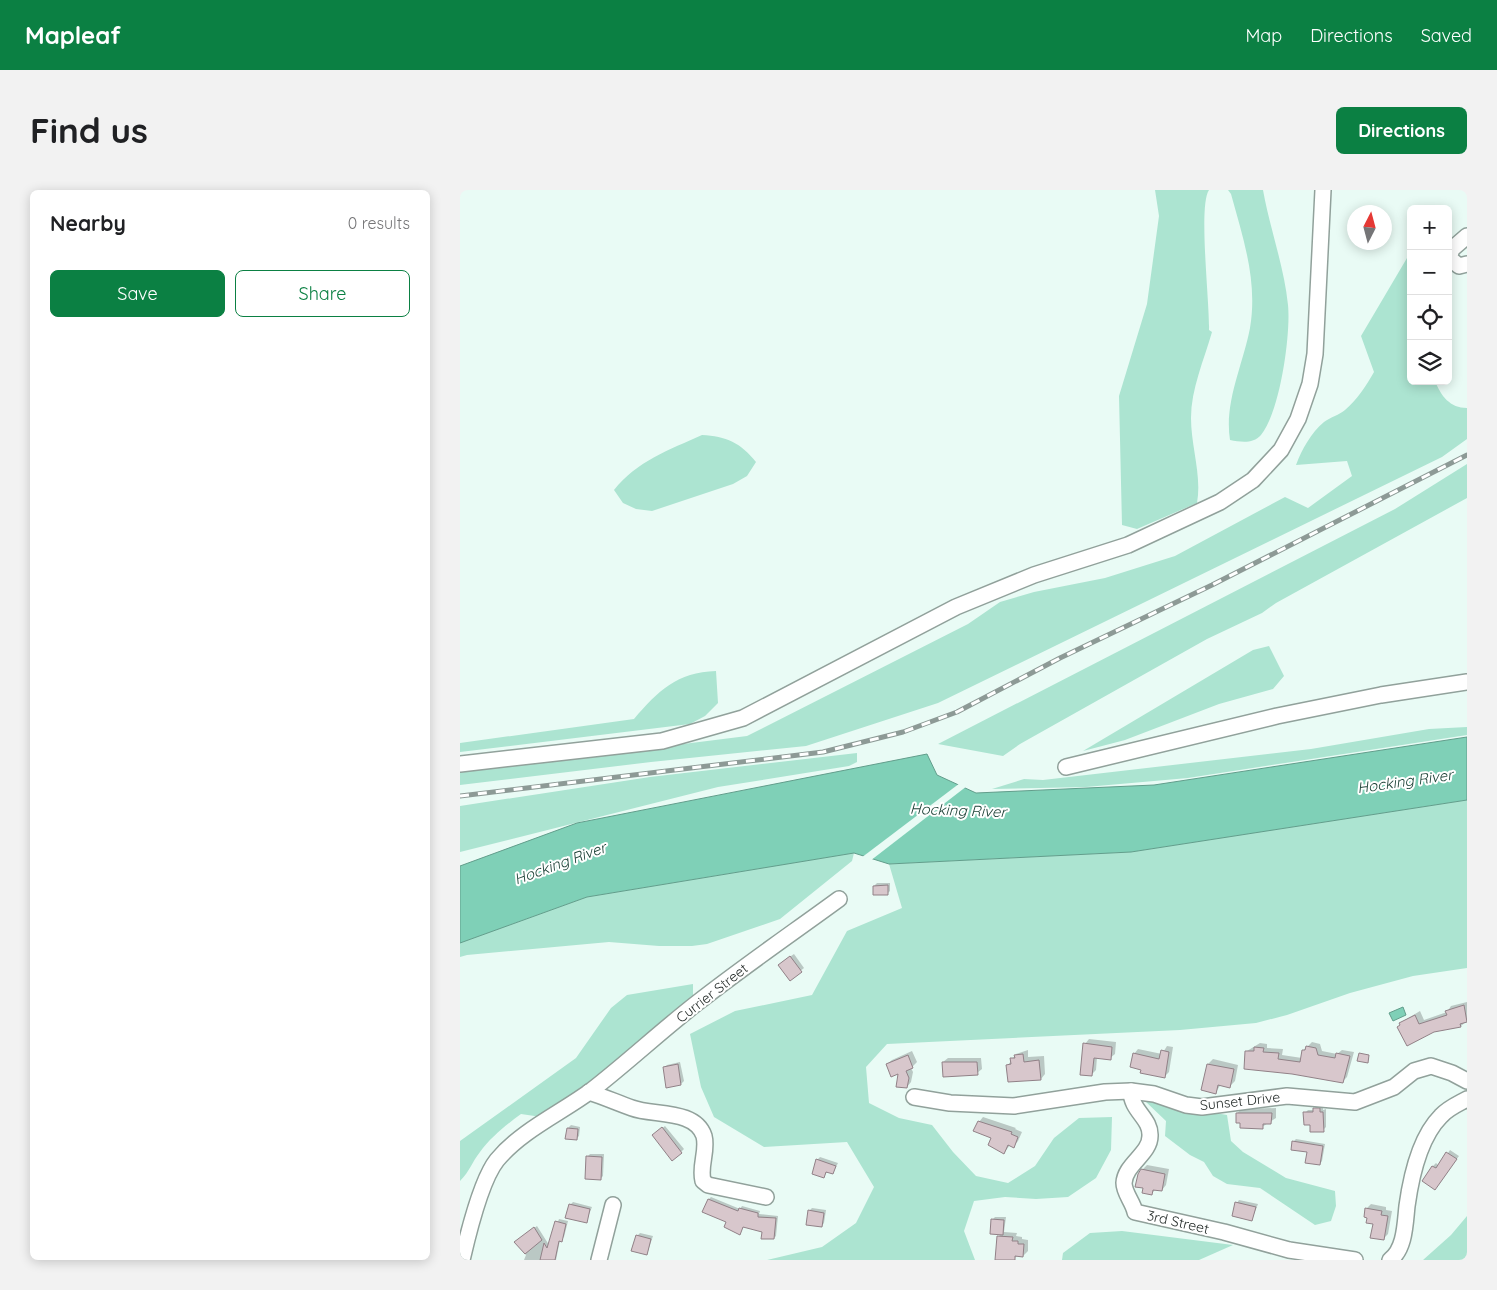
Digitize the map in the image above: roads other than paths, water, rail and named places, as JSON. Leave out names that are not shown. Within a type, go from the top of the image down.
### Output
[{"type":"street","points":[[460,764],[662,741],[743,718],[956,607],[1034,574],[1128,545],[1220,502],[1253,480],[1281,450],[1298,419],[1310,384],[1315,354],[1323,190]]},
{"type":"street","points":[[1467,236],[1452,248],[1449,258],[1459,266],[1467,264]]},
{"type":"street","points":[[1066,767],[1286,714],[1381,695],[1467,682]]},
{"type":"street","name":"Currier Street","points":[[462,1260],[479,1202],[490,1172],[498,1159],[520,1140],[589,1092],[696,1004],[839,900]]},
{"type":"street","name":"Sunset Drive","points":[[914,1097],[950,1102],[1014,1106],[1105,1092],[1131,1091],[1154,1094],[1186,1105],[1202,1107],[1287,1096],[1354,1102],[1394,1087],[1414,1071],[1431,1066],[1452,1073],[1467,1081]]},
{"type":"street","name":"3rd Street","points":[[1131,1091],[1132,1103],[1145,1120],[1150,1135],[1149,1143],[1125,1177],[1124,1186],[1135,1212],[1224,1232],[1289,1250],[1355,1260]]},
{"type":"street","points":[[589,1092],[642,1111],[687,1119],[702,1130],[705,1142],[701,1174],[703,1181],[708,1185],[766,1197]]},
{"type":"street","points":[[1390,1260],[1401,1242],[1409,1195],[1418,1159],[1434,1124],[1446,1111],[1467,1100]]},
{"type":"street","points":[[599,1260],[612,1205]]},
{"type":"water","name":"Hocking River","points":[[1467,737],[1467,800],[1131,852],[889,864],[854,853],[587,897],[460,943],[460,866],[577,823],[927,754],[937,775],[976,793],[1154,785]]},
{"type":"water","points":[[1403,1007],[1406,1015],[1393,1021],[1389,1013]]},
{"type":"railway","points":[[460,796],[823,752],[903,732],[957,712],[1060,658],[1212,585],[1467,455]]}]
